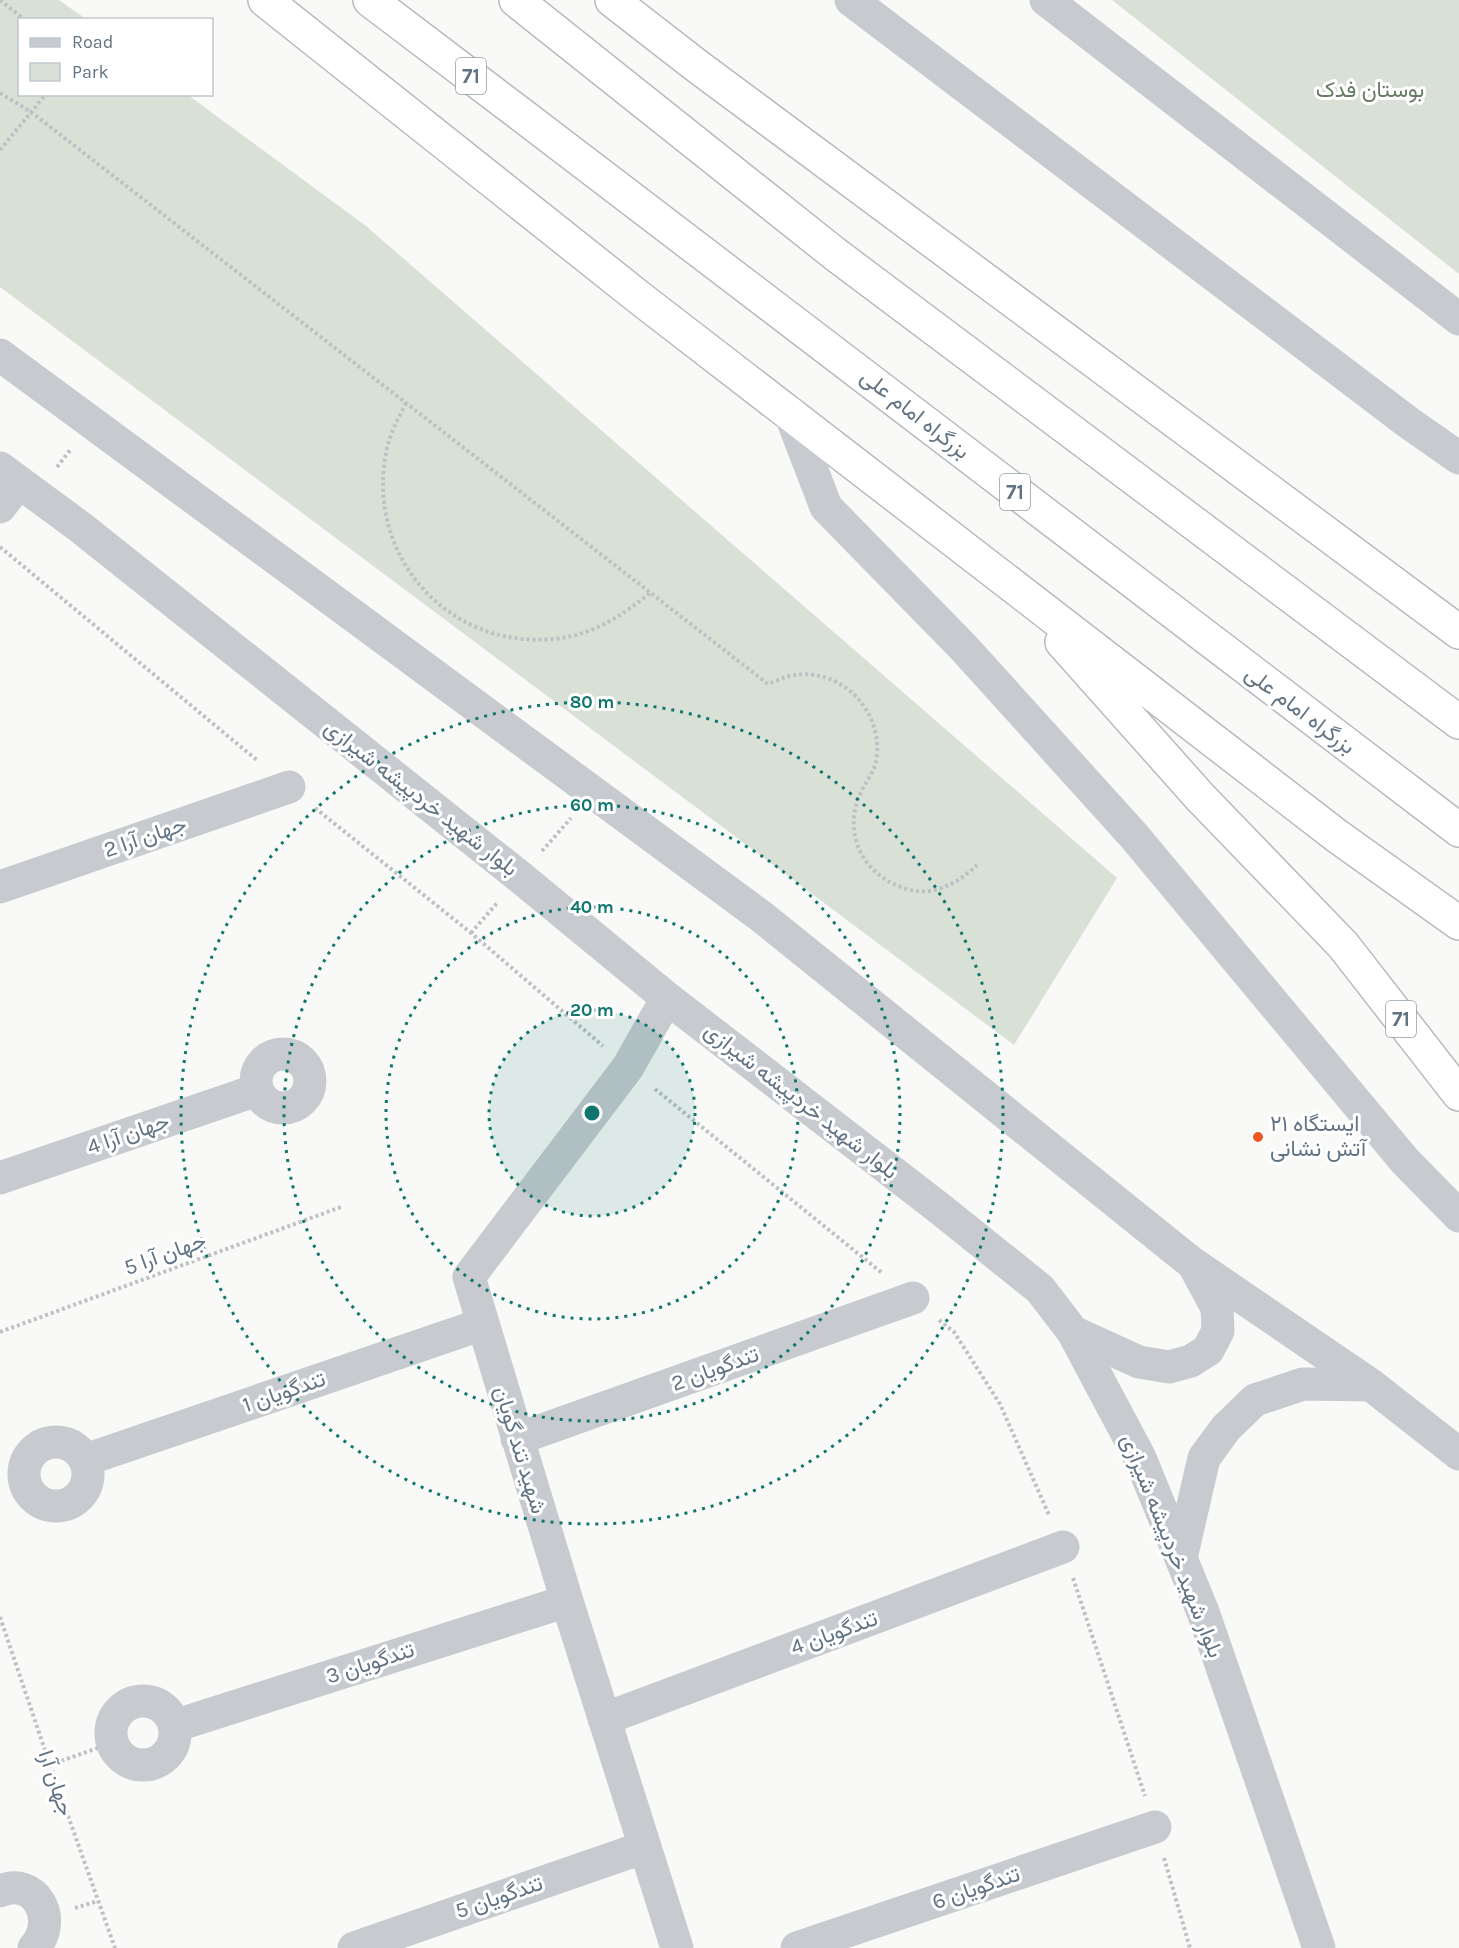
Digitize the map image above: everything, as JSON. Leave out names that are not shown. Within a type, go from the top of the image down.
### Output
[{"type":"highway","points":[[265,0],[641,299],[1337,836],[1459,923]]},
{"type":"highway","name":"بزرگراه امام علی","points":[[370,0],[1459,830]]},
{"type":"highway","points":[[516,0],[835,254],[1459,722]]},
{"type":"highway","points":[[621,6],[1459,632]]},
{"type":"highway","name":"71","points":[[1009,583],[1200,797],[1343,945],[1459,1094]]},
{"type":"street","points":[[851,0],[1409,423],[1459,458]]},
{"type":"street","points":[[1046,0],[1459,320]]},
{"type":"street","points":[[0,355],[762,917],[1192,1263],[1371,1386],[1459,1454]]},
{"type":"street","points":[[790,413],[826,507],[964,648],[1134,836],[1405,1161],[1459,1216]]},
{"type":"street","name":"بلوار شهید خردپیشه شیرازی","points":[[14,488],[511,869],[667,998],[1040,1288],[1073,1332],[1140,1458],[1203,1612],[1320,1948]]},
{"type":"street","name":"جهان آرا 2","points":[[0,887],[289,787]]},
{"type":"street","name":"شهید تند گویان","points":[[667,998],[628,1067],[469,1277],[567,1601],[677,1948]]},
{"type":"street","name":"جهان آرا 4","points":[[0,1178],[257,1090]]},
{"type":"street","points":[[1073,1332],[1139,1362],[1169,1367],[1191,1361],[1208,1350],[1218,1331],[1217,1308],[1192,1263]]},
{"type":"street","name":"تندگویان 2","points":[[517,1439],[913,1298]]},
{"type":"street","name":"تندگویان 1","points":[[86,1460],[483,1324]]},
{"type":"street","points":[[1181,1558],[1204,1458],[1226,1428],[1255,1400],[1303,1384],[1371,1386]]},
{"type":"street","name":"تندگویان 4","points":[[604,1719],[1063,1547]]},
{"type":"street","name":"تندگویان 3","points":[[174,1726],[567,1601]]},
{"type":"street","points":[[144,1701],[155,1704],[170,1717],[174,1726],[172,1748],[157,1762],[135,1765],[117,1753],[112,1743],[111,1733],[117,1714],[134,1702],[144,1701]]},
{"type":"street","name":"تندگویان 6","points":[[797,1948],[1155,1827]]},
{"type":"street","name":"تندگویان 5","points":[[354,1948],[645,1847]]},
{"type":"street","points":[[0,1891],[16,1888],[27,1891],[42,1907],[46,1917],[45,1928],[42,1939],[34,1948]]},
{"type":"path","points":[[0,0],[22,18]]},
{"type":"path","points":[[0,93],[31,112],[768,684],[786,677],[814,676],[841,684],[856,695],[867,709],[878,741],[873,775],[861,790],[855,808],[854,827],[858,846],[867,863],[879,876],[912,891],[930,891],[948,887],[964,878],[977,865]]},
{"type":"path","points":[[0,150],[44,96]]},
{"type":"path","points":[[406,402],[394,426],[386,452],[383,495],[389,530],[399,555],[413,577],[430,597],[452,614],[476,627],[528,640],[555,639],[606,624],[630,610],[650,592]]},
{"type":"path","points":[[14,488],[91,422]]},
{"type":"path","points":[[0,547],[289,787],[471,933],[628,1067],[954,1332],[1000,1404],[1063,1547],[1155,1827],[1190,1948]]},
{"type":"path","name":"جهان آرا 5","points":[[0,1332],[341,1207]]},
{"type":"path","name":"جهان آرا","points":[[0,1617],[115,1948]]},
{"type":"path","points":[[0,1640],[6,1638]]},
{"type":"path","points":[[50,1765],[112,1743]]},
{"type":"green space","points":[[0,0],[59,0],[85,18],[18,18],[18,96],[189,96],[366,226],[1117,878],[1014,1045],[0,287]]},
{"type":"green space","name":"بوستان فدک","points":[[1112,0],[1459,0],[1459,274]]},
{"type":"place","name":"ایستگاه ۲۱ آتش نشانی","points":[[1258,1137]]}]
